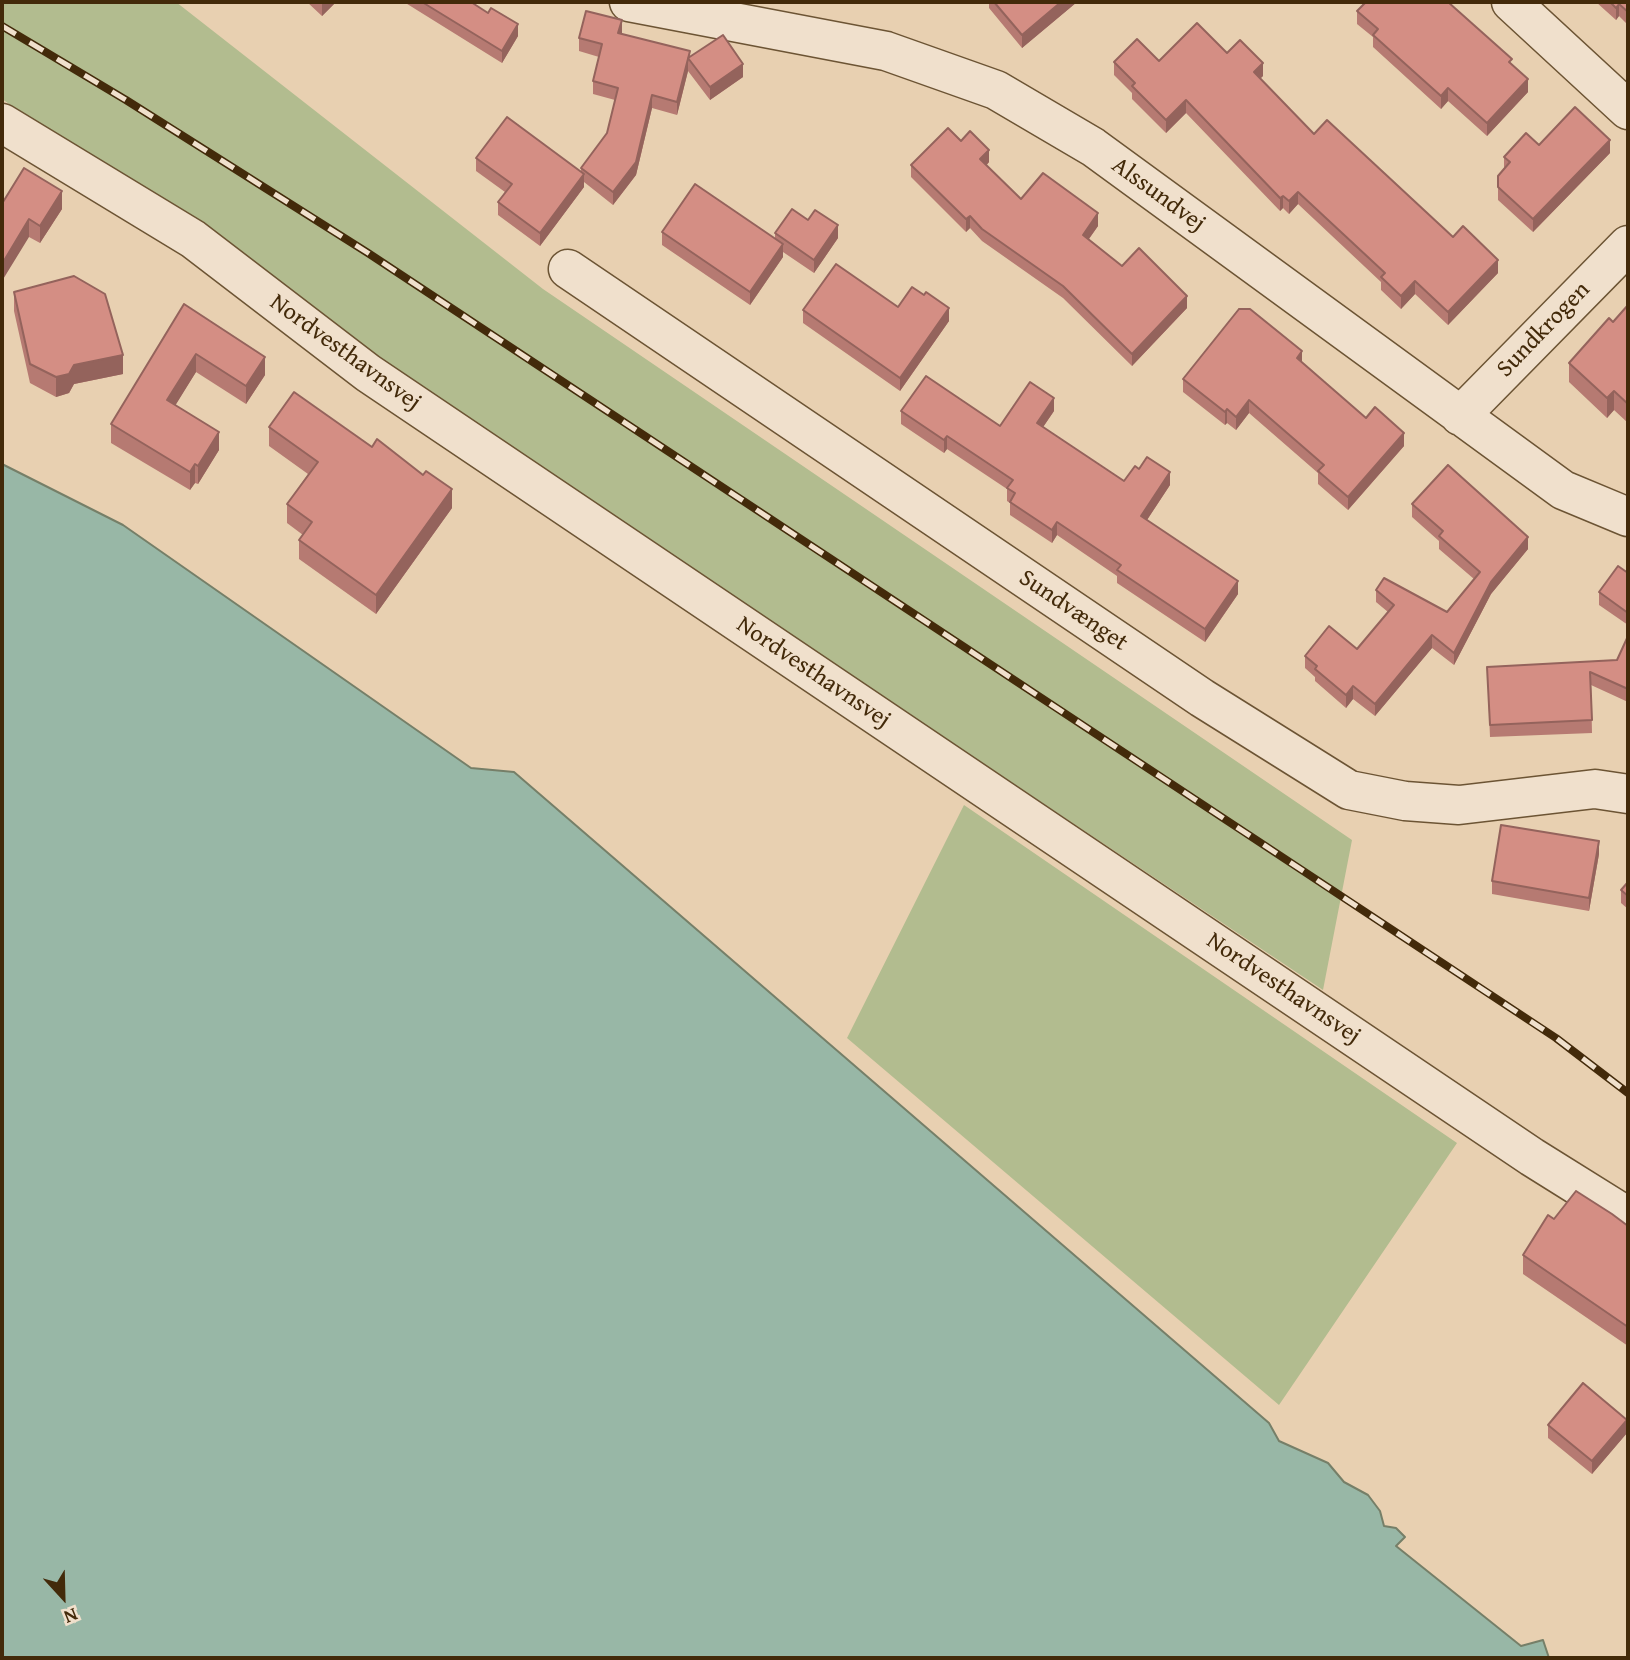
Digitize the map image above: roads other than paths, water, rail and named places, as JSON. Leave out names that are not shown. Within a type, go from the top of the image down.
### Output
[{"type":"street","name":"Alssundvej","points":[[629,2],[886,51],[996,90],[1093,147],[1563,490],[1628,517]]},
{"type":"street","points":[[1511,2],[1628,110]]},
{"type":"street","name":"Nordvesthavnsvej","points":[[2,124],[193,239],[379,380],[1521,1149],[1628,1217]]},
{"type":"street","name":"Sundkrogen","points":[[1460,416],[1628,244]]},
{"type":"street","name":"Sundvænget","points":[[568,269],[1202,698],[1349,790],[1405,801],[1459,805],[1595,789],[1628,794]]},
{"type":"railway","points":[[2,26],[126,100],[368,253],[1556,1038],[1628,1093]]}]
